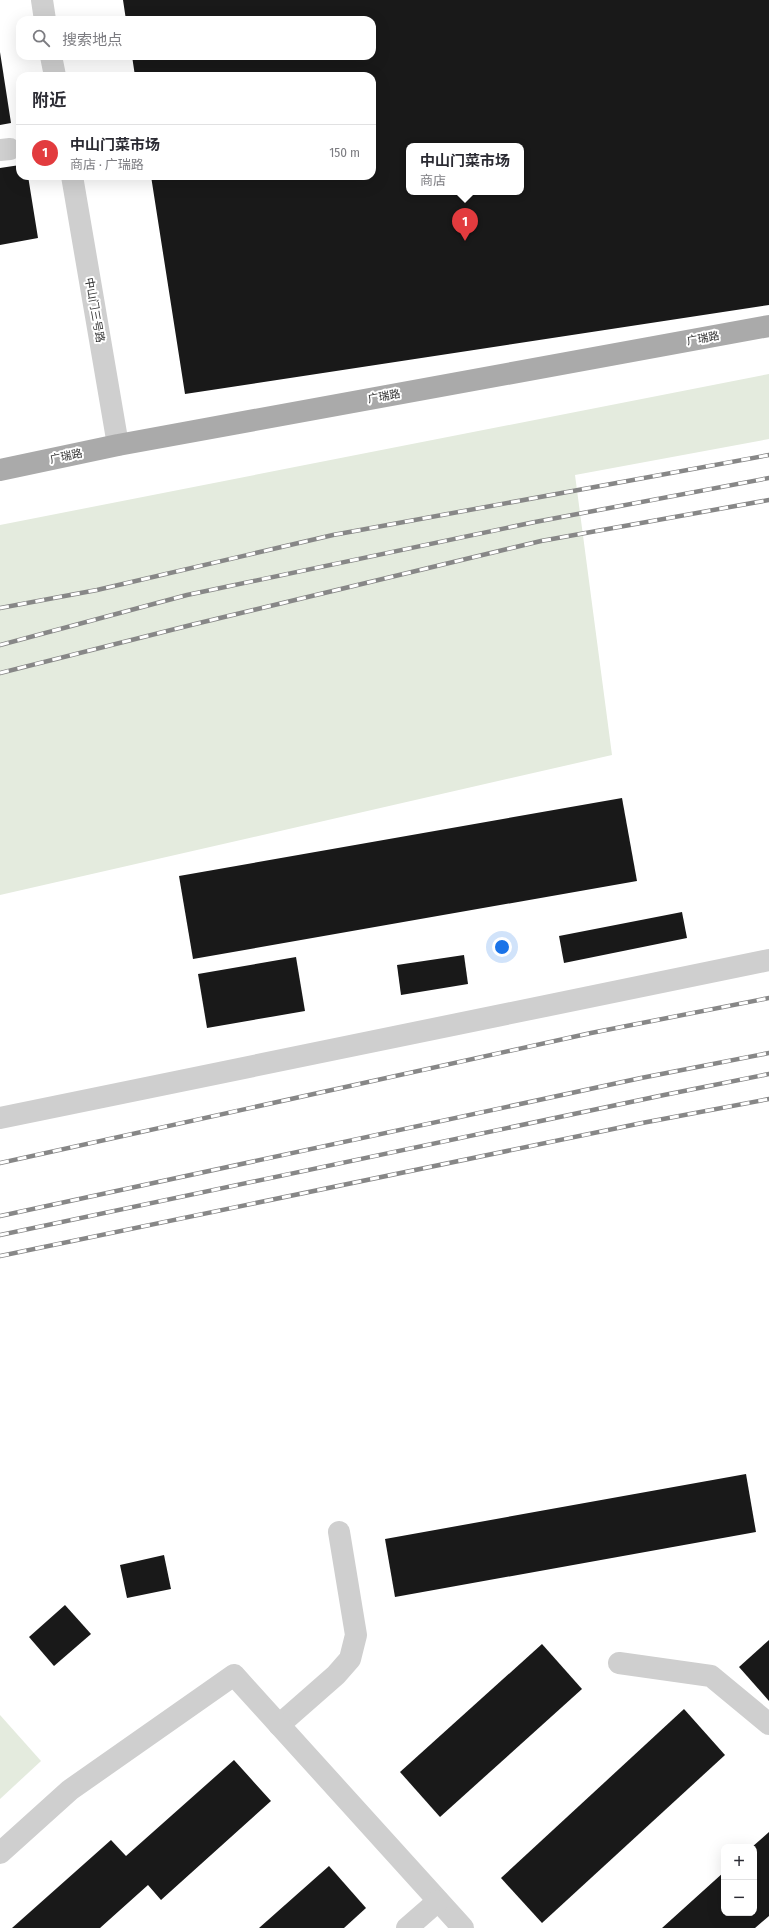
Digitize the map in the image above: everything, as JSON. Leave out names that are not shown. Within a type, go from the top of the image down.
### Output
[{"type":"main road","name":"广瑞路","points":[[0,470],[118,445],[769,326]]},
{"type":"street","points":[[42,0],[44,16]]},
{"type":"street","points":[[52,60],[54,72]]},
{"type":"street","name":"中山门三号路","points":[[73,180],[118,445]]},
{"type":"street","points":[[0,1118],[769,960]]},
{"type":"street","points":[[279,1725],[336,1675],[350,1659],[356,1635],[339,1532]]},
{"type":"street","points":[[619,1663],[711,1676],[769,1724]]},
{"type":"street","points":[[0,1853],[70,1790],[234,1675],[463,1928]]},
{"type":"street","points":[[407,1928],[438,1901]]},
{"type":"shaded area","points":[[769,374],[769,439],[575,475],[612,755],[0,895],[0,525]]},
{"type":"shaded area","points":[[0,1715],[41,1761],[0,1799]]},
{"type":"building","points":[[123,0],[769,0],[769,305],[185,394],[152,180],[376,180],[376,72],[134,72],[133,60],[376,60],[376,16],[125,16]]},
{"type":"building","points":[[0,52],[11,123],[0,125]]},
{"type":"building","points":[[16,166],[16,180],[29,180],[38,238],[0,245],[0,168]]},
{"type":"building","points":[[622,798],[637,881],[193,959],[179,876]]},
{"type":"building","points":[[682,912],[687,938],[564,963],[559,936]]},
{"type":"building","points":[[464,955],[468,984],[401,995],[397,965]]},
{"type":"building","points":[[296,957],[305,1011],[207,1028],[198,974]]},
{"type":"building","points":[[746,1474],[756,1532],[395,1597],[385,1539]]},
{"type":"building","points":[[164,1555],[171,1589],[127,1598],[120,1565]]},
{"type":"building","points":[[65,1605],[91,1634],[54,1666],[29,1637]]},
{"type":"building","points":[[769,1640],[769,1701],[739,1667]]},
{"type":"building","points":[[542,1644],[582,1689],[440,1817],[400,1772]]},
{"type":"building","points":[[684,1709],[725,1755],[542,1923],[501,1878]]},
{"type":"building","points":[[234,1760],[271,1801],[161,1900],[148,1885],[100,1928],[12,1928],[111,1840],[126,1856]]},
{"type":"building","points":[[769,1832],[769,1916],[755,1928],[662,1928],[721,1875],[721,1916],[757,1916],[757,1844],[755,1844]]},
{"type":"building","points":[[329,1866],[366,1908],[344,1928],[259,1928]]},
{"type":"railway","points":[[0,608],[97,590],[333,535],[769,455]]},
{"type":"railway","points":[[0,645],[187,595],[535,522],[769,478]]},
{"type":"railway","points":[[0,673],[195,624],[541,541],[769,500]]},
{"type":"railway","points":[[0,1163],[591,1033],[769,998]]},
{"type":"railway","points":[[0,1216],[641,1078],[769,1053]]},
{"type":"railway","points":[[0,1235],[769,1074]]},
{"type":"railway","points":[[0,1256],[642,1123],[769,1099]]},
{"type":"place","name":"中山门菜市场","points":[[465,241]]}]
